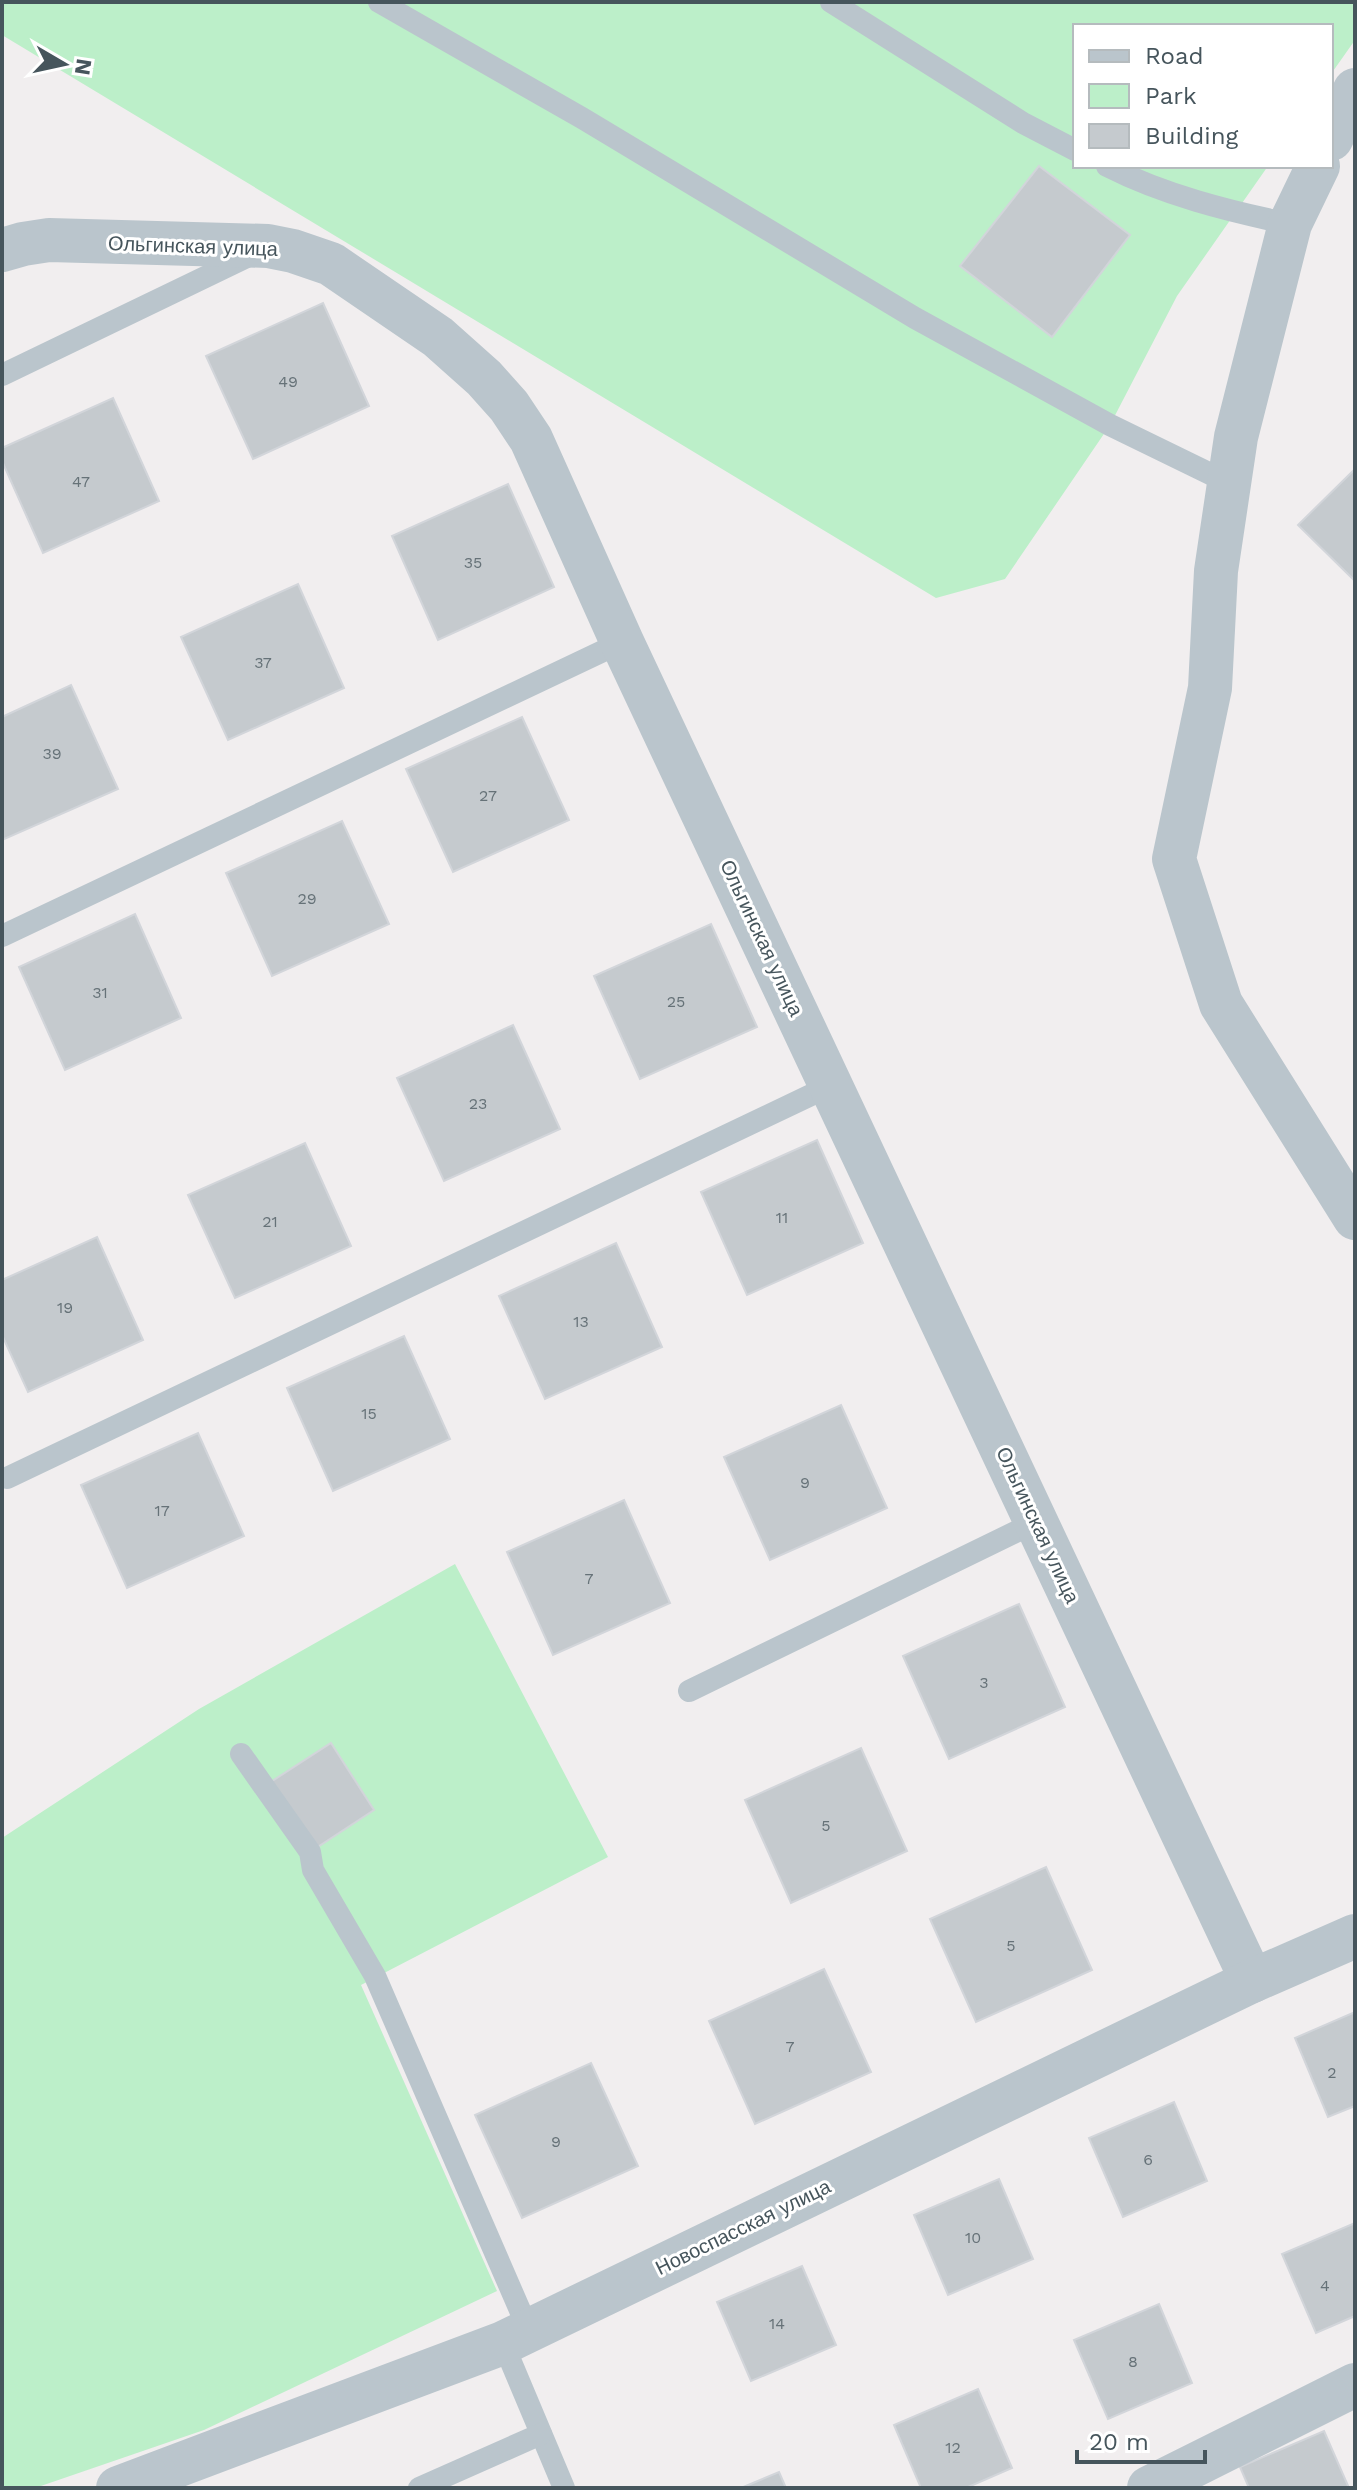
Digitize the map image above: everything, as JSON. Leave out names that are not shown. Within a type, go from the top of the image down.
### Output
[{"type":"street","points":[[1333,135],[1355,90]]},
{"type":"street","points":[[1317,168],[1290,224],[1236,437],[1216,571],[1210,688],[1174,859],[1221,1004],[1355,1218]]},
{"type":"street","name":"Ольгинская улица","points":[[2,250],[49,240],[268,246],[293,251],[331,264],[438,337],[484,378],[509,406],[531,439],[622,642],[1252,1981]]},
{"type":"street","name":"Новоспасская улица","points":[[118,2488],[516,2337],[1252,1981],[1355,1936]]},
{"type":"street","points":[[1149,2488],[1355,2385]]},
{"type":"lane","points":[[379,2],[582,118],[915,318],[1110,425],[1229,483]]},
{"type":"lane","points":[[831,2],[1023,123],[1073,149]]},
{"type":"lane","points":[[1111,168],[1134,179],[1235,213],[1290,224]]},
{"type":"lane","points":[[2,375],[268,246]]},
{"type":"lane","points":[[2,936],[622,642]]},
{"type":"lane","points":[[7,1478],[832,1085]]},
{"type":"lane","points":[[689,1691],[1036,1522]]},
{"type":"lane","points":[[241,1754],[310,1852],[313,1870],[375,1976],[516,2337],[541,2434],[564,2488]]},
{"type":"lane","points":[[419,2488],[541,2434]]},
{"type":"green space","points":[[2,2],[1355,2],[1355,40],[1333,71],[1333,24],[1073,24],[1073,168],[1267,168],[1177,296],[1110,425],[1005,579],[936,598],[2,35]]},
{"type":"green space","points":[[455,1564],[608,1857],[361,1985],[497,2291],[204,2430],[35,2488],[2,2488],[2,1838],[199,1709]]},
{"type":"building","points":[[1039,166],[1130,235],[1052,337],[960,266]]},
{"type":"building","points":[[323,303],[369,406],[253,459],[206,356]]},
{"type":"building","points":[[113,398],[159,501],[43,553],[2,461],[2,448]]},
{"type":"building","points":[[1355,471],[1355,581],[1298,525]]},
{"type":"building","points":[[508,484],[554,587],[438,640],[392,536]]},
{"type":"building","points":[[298,584],[344,688],[228,740],[181,637]]},
{"type":"building","points":[[71,685],[118,789],[2,840],[2,717]]},
{"type":"building","points":[[522,717],[569,820],[453,872],[406,769]]},
{"type":"building","points":[[342,821],[389,924],[272,976],[226,873]]},
{"type":"building","points":[[135,914],[181,1018],[65,1070],[19,967]]},
{"type":"building","points":[[711,924],[757,1027],[640,1079],[594,976]]},
{"type":"building","points":[[513,1025],[560,1129],[444,1181],[397,1078]]},
{"type":"building","points":[[817,1140],[863,1243],[747,1295],[701,1192]]},
{"type":"building","points":[[305,1143],[351,1246],[235,1298],[188,1195]]},
{"type":"building","points":[[97,1237],[143,1340],[28,1392],[2,1335],[2,1280]]},
{"type":"building","points":[[616,1243],[662,1347],[545,1399],[499,1296]]},
{"type":"building","points":[[404,1336],[450,1439],[333,1491],[287,1388]]},
{"type":"building","points":[[841,1405],[887,1508],[770,1560],[724,1457]]},
{"type":"building","points":[[198,1433],[244,1536],[127,1588],[81,1485]]},
{"type":"building","points":[[624,1500],[670,1603],[553,1655],[507,1552]]},
{"type":"building","points":[[1019,1604],[1065,1707],[949,1759],[903,1656]]},
{"type":"building","points":[[331,1743],[374,1810],[310,1852],[266,1785]]},
{"type":"building","points":[[861,1748],[907,1851],[791,1903],[745,1800]]},
{"type":"building","points":[[1046,1867],[1092,1970],[976,2022],[930,1919]]},
{"type":"building","points":[[824,1969],[871,2072],[755,2124],[709,2021]]},
{"type":"building","points":[[1355,2012],[1355,2106],[1328,2117],[1295,2038]]},
{"type":"building","points":[[591,2063],[638,2166],[522,2218],[475,2115]]},
{"type":"building","points":[[1174,2102],[1207,2181],[1123,2217],[1089,2138]]},
{"type":"building","points":[[999,2179],[1033,2259],[948,2295],[914,2215]]},
{"type":"building","points":[[1355,2223],[1355,2316],[1316,2333],[1282,2254]]},
{"type":"building","points":[[802,2266],[836,2345],[751,2381],[717,2302]]},
{"type":"building","points":[[1159,2304],[1192,2383],[1108,2419],[1074,2340]]},
{"type":"building","points":[[978,2389],[1012,2468],[966,2488],[921,2488],[894,2425]]},
{"type":"building","points":[[1324,2431],[1349,2488],[1249,2488],[1240,2467]]},
{"type":"building","points":[[779,2472],[786,2488],[741,2488]]}]
